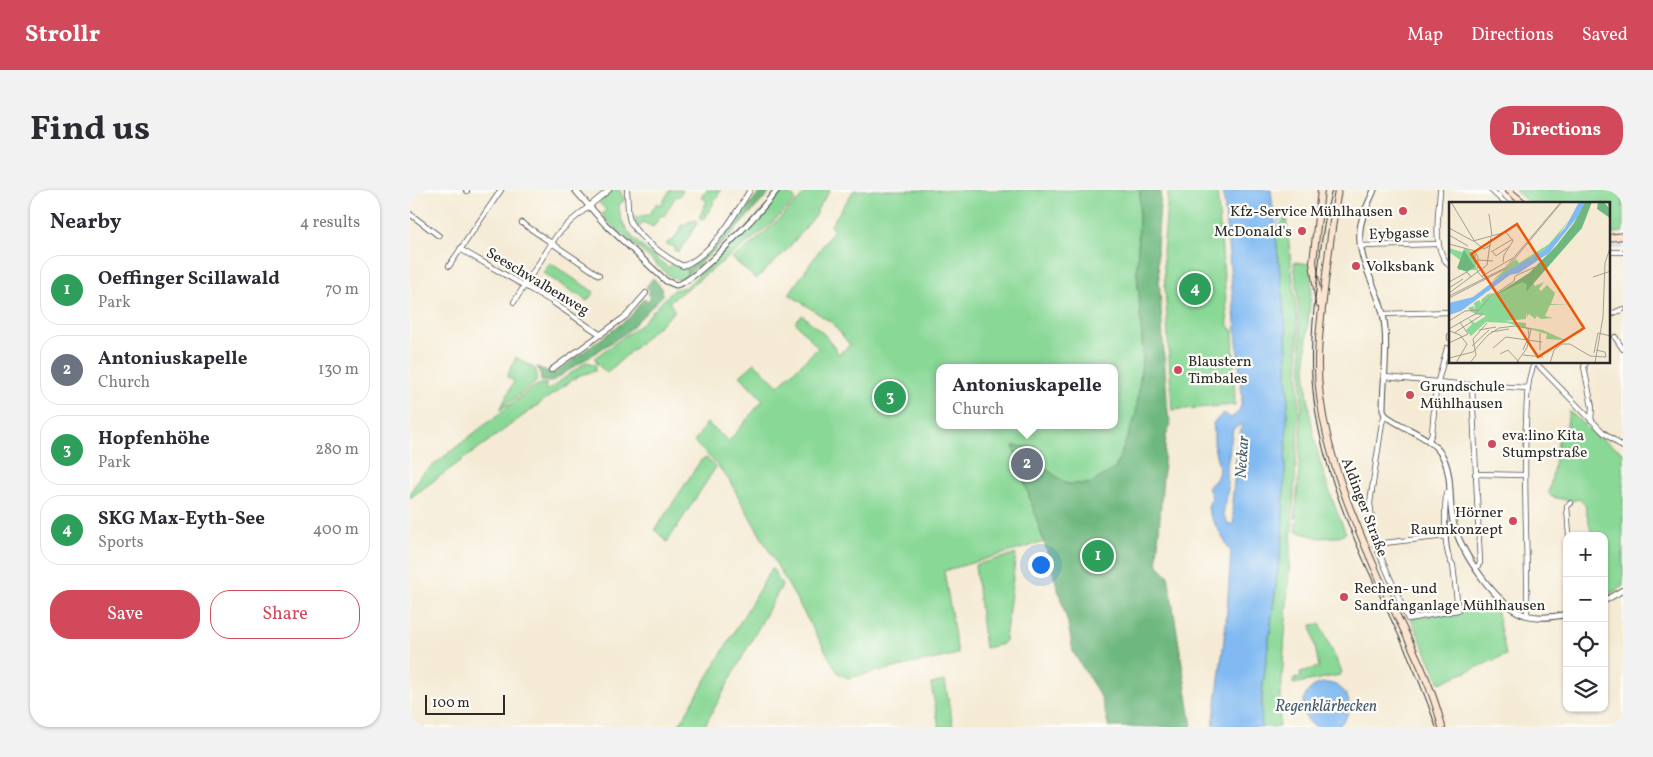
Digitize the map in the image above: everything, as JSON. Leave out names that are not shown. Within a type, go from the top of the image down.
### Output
[{"type":"main road","name":"Aldinger Straße","points":[[1320,313],[1312,262],[1321,190]]},
{"type":"main road","name":"Aldinger Straße","points":[[1338,190],[1330,233],[1320,313],[1318,366],[1320,396],[1336,473],[1355,524],[1426,681],[1442,727]]},
{"type":"main road","points":[[1508,190],[1523,202]]},
{"type":"main road","points":[[1610,238],[1623,236]]},
{"type":"street","points":[[449,266],[501,190]]},
{"type":"street","points":[[575,190],[589,208],[666,281],[676,285],[689,279],[722,250],[777,190]]},
{"type":"street","points":[[514,302],[552,243],[571,220],[589,208],[609,190]]},
{"type":"street","points":[[627,190],[629,219],[633,227],[657,248],[683,266],[695,259],[722,233],[750,190]]},
{"type":"street","name":"Aldinger Straße","points":[[1374,190],[1363,215],[1360,230],[1360,246],[1383,314],[1385,377],[1383,410],[1385,415],[1382,423],[1370,502],[1375,544],[1408,619],[1458,610],[1453,565],[1449,560],[1446,536],[1375,544]]},
{"type":"street","points":[[1440,190],[1438,244],[1444,260],[1449,265]]},
{"type":"street","points":[[1491,190],[1500,202]]},
{"type":"street","points":[[410,214],[439,236]]},
{"type":"street","points":[[522,223],[600,275]]},
{"type":"street","name":"Eybgasse","points":[[1360,246],[1438,244]]},
{"type":"street","name":"Seeschwalbenweg","points":[[460,249],[551,301],[601,335]]},
{"type":"street","points":[[1610,252],[1623,252]]},
{"type":"street","points":[[551,370],[626,316],[646,293]]},
{"type":"street","points":[[1610,315],[1623,309]]},
{"type":"street","points":[[1383,314],[1449,312]]},
{"type":"street","points":[[1615,337],[1623,349]]},
{"type":"street","points":[[1429,440],[1432,433],[1436,388],[1447,348]]},
{"type":"street","points":[[1527,616],[1524,475],[1528,388],[1530,372],[1534,364]]},
{"type":"street","points":[[1537,364],[1591,420],[1623,446]]},
{"type":"street","points":[[1585,364],[1584,367],[1592,407],[1591,420]]},
{"type":"street","points":[[1385,377],[1528,388]]},
{"type":"street","points":[[1470,385],[1480,562],[1477,567]]},
{"type":"street","points":[[1385,415],[1429,440],[1442,456],[1449,474],[1453,520],[1458,534],[1465,551],[1499,597],[1516,611],[1527,616],[1540,617],[1563,614]]},
{"type":"street","points":[[1475,474],[1524,475]]},
{"type":"street","points":[[1446,536],[1446,494],[1450,491]]},
{"type":"street","points":[[1569,532],[1567,506],[1571,503]]},
{"type":"street","points":[[1608,599],[1623,590]]},
{"type":"green space","points":[[613,190],[620,190],[624,201],[619,204],[620,215],[629,233],[669,268],[672,263],[681,269],[687,268],[687,275],[679,280],[671,277],[606,220],[602,214],[606,210],[599,203]]},
{"type":"green space","points":[[670,190],[683,190],[679,197],[676,196],[664,216],[661,215],[653,227],[643,222],[639,228],[634,217],[649,215],[657,203],[661,205]]},
{"type":"green space","points":[[706,190],[721,190],[704,220],[699,218],[707,201],[701,197]]},
{"type":"green space","points":[[762,190],[772,190],[725,241],[687,275],[687,268],[720,237]]},
{"type":"green space","points":[[809,190],[830,190],[817,210],[817,214],[784,253],[756,279],[732,258],[757,240]]},
{"type":"green space","points":[[854,190],[1140,190],[1137,272],[1143,352],[1136,415],[1115,470],[1089,484],[1067,484],[1043,467],[1036,447],[1013,446],[1044,542],[944,571],[958,654],[848,678],[838,673],[729,480],[694,442],[707,423],[729,441],[763,400],[740,376],[755,363],[778,386],[818,348],[795,322],[802,315],[824,334],[839,354],[850,345],[832,323],[789,294],[833,231],[831,225]]},
{"type":"green space","points":[[1140,190],[1161,190],[1157,248],[1168,414],[1171,424],[1166,435],[1157,558],[1158,565],[1168,575],[1192,727],[1109,727],[1101,697],[1073,652],[1068,623],[1013,446],[1036,447],[1043,467],[1067,484],[1089,484],[1115,469],[1136,415],[1143,353],[1137,272]]},
{"type":"green space","points":[[1171,190],[1217,190],[1228,326],[1233,330],[1235,405],[1172,410],[1163,251],[1168,194]]},
{"type":"green space","points":[[1514,190],[1623,190],[1623,232],[1610,234],[1610,202],[1529,202]]},
{"type":"green space","points":[[781,191],[794,197],[795,201],[763,231],[669,302],[675,311],[607,373],[597,364],[595,358],[597,356],[640,325],[673,290],[685,287],[690,283],[727,249]]},
{"type":"green space","points":[[1286,217],[1298,325],[1299,418],[1279,727],[1261,727],[1262,692],[1282,539],[1288,397],[1286,330],[1275,230]]},
{"type":"green space","points":[[696,220],[698,222],[679,252],[674,250],[675,247],[666,244],[669,241],[673,241],[683,224],[686,226],[688,222]]},
{"type":"green space","points":[[1294,262],[1310,264],[1312,270],[1306,347],[1308,403],[1317,448],[1329,492],[1346,533],[1336,537],[1319,538],[1296,531],[1295,524],[1299,519],[1296,516],[1295,519],[1302,390],[1298,295]]},
{"type":"green space","points":[[550,263],[594,292],[587,301],[543,273]]},
{"type":"green space","points":[[653,278],[661,287],[663,295],[627,332],[551,382],[541,381],[540,372],[537,367],[554,374],[630,317],[643,299],[648,301],[651,297],[648,294],[650,291],[646,287]]},
{"type":"green space","points":[[516,357],[535,369],[537,374],[536,382],[500,410],[514,381],[507,377]]},
{"type":"green space","points":[[586,362],[596,366],[595,371],[580,375],[571,381],[410,498],[410,493],[422,474],[529,390],[538,385],[547,384],[545,387],[548,390]]},
{"type":"green space","points":[[1569,411],[1598,437],[1623,452],[1623,586],[1608,595],[1608,532],[1591,532],[1585,505],[1579,499],[1571,501],[1552,497],[1549,493],[1560,431],[1566,432]]},
{"type":"green space","points":[[706,458],[716,467],[667,542],[655,530],[701,460]]},
{"type":"green space","points":[[1016,554],[1005,640],[1003,644],[985,648],[975,565]]},
{"type":"green space","points":[[772,568],[782,585],[704,727],[678,727]]},
{"type":"green space","points":[[1495,604],[1506,655],[1440,683],[1411,619]]},
{"type":"green space","points":[[1320,624],[1342,672],[1340,675],[1293,684],[1294,679],[1301,677],[1300,672],[1319,667],[1311,625]]},
{"type":"green space","points":[[945,681],[953,727],[939,727],[931,684]]},
{"type":"water","name":"Neckar","points":[[1223,190],[1271,190],[1286,330],[1288,397],[1282,539],[1262,692],[1261,727],[1213,727],[1226,624],[1231,552],[1209,514],[1208,506],[1212,498],[1208,487],[1216,479],[1219,471],[1214,448],[1213,423],[1224,413],[1231,418],[1237,414],[1241,406],[1242,396]],"holes":[[[1242,424],[1237,451],[1232,502],[1234,523],[1229,525],[1223,514],[1228,489],[1227,466],[1233,429]]]},
{"type":"water","name":"Regenklärbecken","points":[[1331,683],[1335,684],[1345,693],[1348,697],[1348,715],[1339,725],[1331,729],[1321,729],[1313,725],[1304,715],[1303,701],[1307,693],[1317,684]]},
{"type":"waterway","points":[[1274,226],[1285,213]]},
{"type":"waterway","points":[[1610,247],[1623,247]]},
{"type":"tram line","points":[[1332,190],[1322,241],[1313,325],[1312,378],[1321,441],[1333,483],[1348,524],[1428,703],[1436,727]]},
{"type":"place","name":"Kfz-Service Mühlhausen","points":[[1403,211]]},
{"type":"place","name":"McDonald's","points":[[1302,231]]},
{"type":"place","name":"Volksbank","points":[[1356,266]]},
{"type":"place","name":"SKG Max-Eyth-See","points":[[1195,289]]},
{"type":"place","name":"Blaustern Timbales","points":[[1178,370]]},
{"type":"place","name":"Grundschule Mühlhausen","points":[[1410,395]]},
{"type":"place","name":"Hopfenhöhe","points":[[890,397]]},
{"type":"place","name":"eva:lino Kita Stumpstraße","points":[[1492,444]]},
{"type":"place","name":"Antoniuskapelle","points":[[1027,464]]},
{"type":"place","name":"Hörner Raumkonzept","points":[[1513,521]]},
{"type":"place","name":"Oeffinger Scillawald","points":[[1098,556]]},
{"type":"place","name":"Rechen- und Sandfanganlage Mühlhausen","points":[[1344,597]]}]
